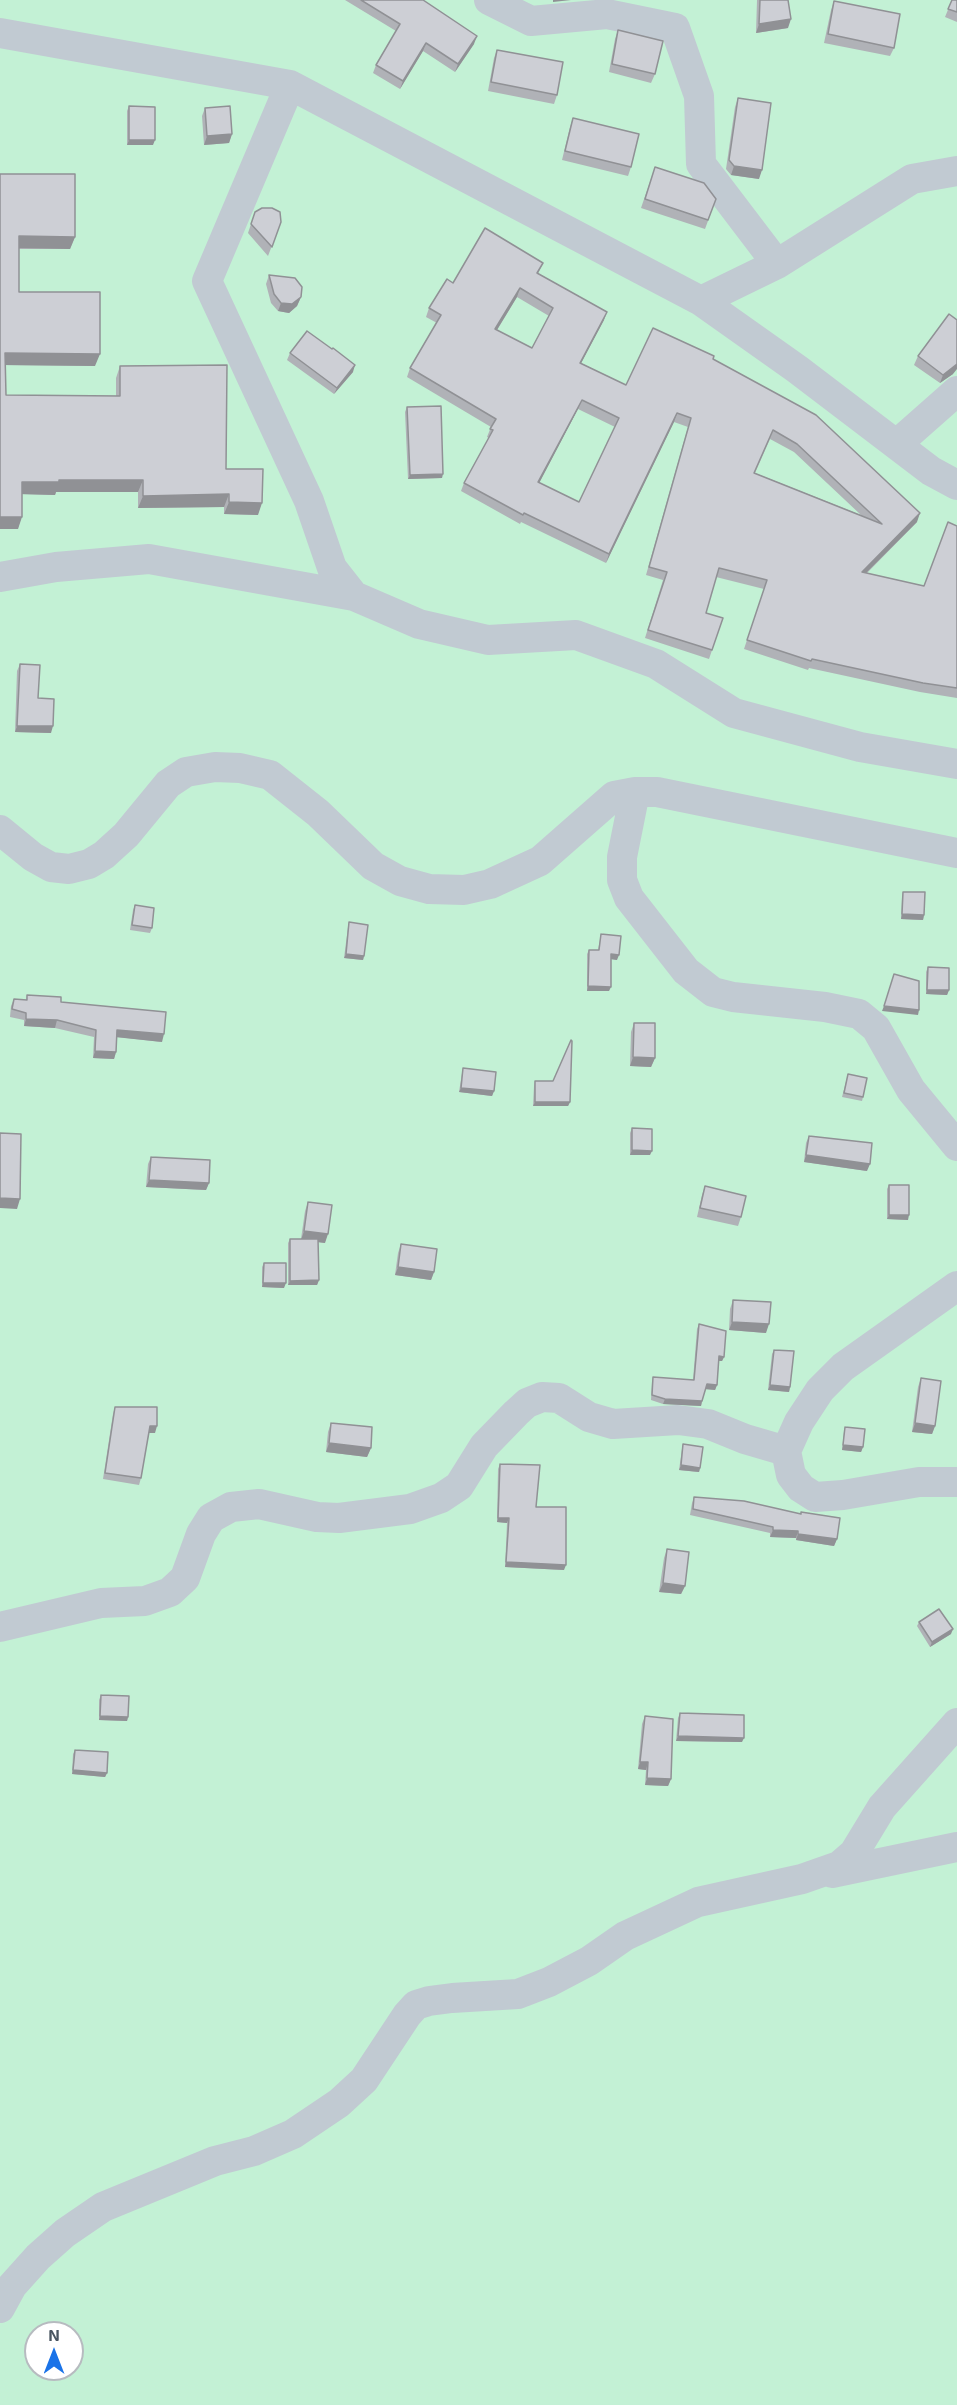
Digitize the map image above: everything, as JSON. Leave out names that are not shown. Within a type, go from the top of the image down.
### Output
[{"type":"street","points":[[489,0],[531,21],[607,15],[675,28],[699,96],[701,164],[777,264]]},
{"type":"street","points":[[0,33],[290,85],[701,301],[797,369],[931,471],[957,485]]},
{"type":"street","points":[[290,85],[207,281],[309,501],[332,568],[354,596]]},
{"type":"street","points":[[701,301],[777,264],[912,178],[957,171]]},
{"type":"street","points":[[897,444],[957,391]]},
{"type":"street","points":[[0,577],[56,567],[149,559],[354,596],[419,624],[488,640],[576,635],[656,664],[734,713],[860,747],[957,764]]},
{"type":"street","points":[[0,830],[33,857],[51,867],[69,869],[79,867],[104,855],[126,836],[168,784],[186,772],[215,767],[240,768],[270,775],[289,788],[373,866],[400,881],[429,888],[464,890],[490,884],[540,861],[614,796],[635,792],[657,792],[957,853]]},
{"type":"street","points":[[635,792],[622,857],[622,880],[629,898],[686,971],[713,992],[733,997],[825,1006],[859,1014],[876,1028],[911,1090],[957,1146]]},
{"type":"street","points":[[957,1286],[843,1366],[820,1390],[799,1422],[786,1451],[791,1475],[801,1488],[815,1497],[843,1495],[920,1482],[957,1482]]},
{"type":"street","points":[[0,1627],[101,1604],[145,1601],[170,1592],[185,1578],[201,1534],[211,1518],[231,1507],[259,1504],[317,1517],[339,1518],[410,1509],[441,1498],[459,1486],[484,1446],[516,1413],[527,1403],[542,1397],[559,1398],[589,1417],[613,1424],[678,1420],[708,1424],[745,1439],[786,1451]]},
{"type":"street","points":[[802,1878],[839,1866],[854,1853],[882,1807],[957,1723]]},
{"type":"street","points":[[0,2307],[12,2286],[38,2257],[103,2207],[215,2161],[254,2151],[293,2134],[339,2103],[364,2080],[416,2005],[452,1998],[518,1994],[549,1982],[589,1961],[625,1936],[698,1902],[802,1878],[957,1847]]},
{"type":"green space","points":[[0,0],[957,0],[957,2405],[0,2405]]},
{"type":"building","points":[[361,0],[423,0],[477,36],[458,64],[426,43],[403,81],[376,65],[400,24]]},
{"type":"building","points":[[760,0],[788,0],[791,19],[759,24]]},
{"type":"building","points":[[952,0],[957,0],[957,12],[948,9]]},
{"type":"building","points":[[834,1],[900,14],[894,48],[828,34]]},
{"type":"building","points":[[618,30],[663,41],[655,74],[612,64]]},
{"type":"building","points":[[497,50],[563,62],[557,95],[491,82]]},
{"type":"building","points":[[738,98],[771,103],[762,170],[734,166],[729,160]]},
{"type":"building","points":[[129,106],[155,107],[155,140],[129,140]]},
{"type":"building","points":[[230,106],[232,134],[207,136],[205,108]]},
{"type":"building","points":[[573,118],[639,134],[631,167],[565,151]]},
{"type":"building","points":[[655,167],[704,183],[716,199],[708,220],[645,199]]},
{"type":"building","points":[[0,174],[75,174],[75,237],[19,236],[19,292],[100,292],[100,354],[5,353],[6,395],[120,396],[120,366],[227,365],[226,469],[263,469],[262,503],[229,502],[229,494],[143,496],[143,480],[59,480],[59,482],[22,482],[22,517],[0,517]]},
{"type":"building","points":[[262,208],[272,208],[280,212],[281,222],[272,247],[251,224],[255,212]]},
{"type":"building","points":[[485,228],[543,263],[537,273],[607,312],[580,363],[626,385],[653,328],[714,356],[713,359],[816,415],[920,513],[862,572],[924,586],[948,522],[957,526],[957,688],[812,659],[811,661],[747,640],[767,580],[719,568],[706,613],[723,618],[712,650],[648,630],[667,572],[649,567],[691,418],[677,413],[609,554],[524,513],[523,515],[464,483],[493,430],[490,429],[496,419],[410,368],[441,315],[429,308],[447,279],[453,283]],"holes":[[[520,288],[553,308],[532,348],[495,329]],[[582,400],[619,418],[579,502],[538,482]],[[773,430],[797,444],[882,524],[754,473]]]},
{"type":"building","points":[[269,275],[295,278],[302,287],[301,297],[292,304],[281,303],[274,294]]},
{"type":"building","points":[[949,314],[957,320],[957,364],[943,375],[918,356]]},
{"type":"building","points":[[307,331],[355,365],[337,388],[290,353]]},
{"type":"building","points":[[441,406],[443,474],[410,475],[407,407]]},
{"type":"building","points":[[20,664],[40,665],[38,698],[54,699],[53,726],[17,726]]},
{"type":"building","points":[[903,892],[925,892],[924,915],[902,914]]},
{"type":"building","points":[[135,905],[154,908],[152,928],[132,925]]},
{"type":"building","points":[[349,922],[368,925],[364,956],[346,954]]},
{"type":"building","points":[[601,934],[621,936],[619,955],[611,954],[611,987],[588,986],[589,950],[599,950]]},
{"type":"building","points":[[928,967],[949,968],[949,990],[927,990]]},
{"type":"building","points":[[894,974],[919,981],[919,1010],[884,1006]]},
{"type":"building","points":[[27,995],[61,997],[61,1002],[166,1012],[164,1034],[117,1030],[116,1052],[95,1051],[96,1030],[57,1020],[26,1019],[26,1013],[12,1009],[14,999],[27,1000]]},
{"type":"building","points":[[634,1023],[655,1023],[655,1058],[633,1057]]},
{"type":"building","points":[[571,1040],[570,1102],[535,1102],[535,1081],[553,1081]]},
{"type":"building","points":[[463,1068],[496,1072],[494,1091],[461,1088]]},
{"type":"building","points":[[848,1074],[867,1078],[863,1097],[844,1093]]},
{"type":"building","points":[[632,1128],[652,1129],[652,1151],[632,1150]]},
{"type":"building","points":[[0,1133],[21,1134],[20,1199],[0,1198]]},
{"type":"building","points":[[809,1136],[872,1143],[870,1164],[806,1155]]},
{"type":"building","points":[[151,1157],[210,1160],[209,1183],[149,1180]]},
{"type":"building","points":[[889,1185],[909,1185],[909,1215],[889,1215]]},
{"type":"building","points":[[705,1186],[746,1196],[741,1217],[700,1208]]},
{"type":"building","points":[[308,1202],[332,1205],[328,1234],[304,1231]]},
{"type":"building","points":[[290,1239],[318,1239],[319,1280],[290,1281]]},
{"type":"building","points":[[401,1244],[437,1249],[434,1272],[398,1267]]},
{"type":"building","points":[[264,1263],[286,1263],[286,1283],[263,1283]]},
{"type":"building","points":[[733,1300],[771,1302],[769,1324],[732,1322]]},
{"type":"building","points":[[699,1324],[726,1331],[724,1357],[719,1356],[717,1385],[707,1384],[702,1401],[665,1399],[652,1395],[653,1377],[694,1380]]},
{"type":"building","points":[[774,1350],[794,1351],[790,1387],[770,1385]]},
{"type":"building","points":[[921,1378],[941,1381],[935,1426],[915,1423]]},
{"type":"building","points":[[115,1407],[157,1407],[157,1426],[150,1426],[141,1478],[105,1473]]},
{"type":"building","points":[[331,1423],[372,1427],[371,1448],[329,1443]]},
{"type":"building","points":[[845,1427],[865,1429],[863,1447],[843,1445]]},
{"type":"building","points":[[683,1444],[703,1447],[700,1468],[681,1465]]},
{"type":"building","points":[[500,1464],[540,1465],[536,1507],[566,1507],[566,1565],[506,1562],[509,1518],[498,1518]]},
{"type":"building","points":[[694,1497],[744,1501],[801,1514],[801,1512],[840,1518],[837,1539],[798,1534],[798,1531],[773,1530],[773,1527],[693,1509]]},
{"type":"building","points":[[667,1549],[689,1552],[685,1586],[663,1583]]},
{"type":"building","points":[[939,1609],[953,1629],[932,1642],[919,1622]]},
{"type":"building","points":[[101,1695],[129,1696],[128,1717],[100,1716]]},
{"type":"building","points":[[680,1713],[744,1715],[744,1738],[678,1736]]},
{"type":"building","points":[[645,1716],[673,1719],[671,1779],[647,1778],[648,1762],[640,1762]]},
{"type":"building","points":[[75,1750],[108,1752],[107,1773],[73,1770]]}]
